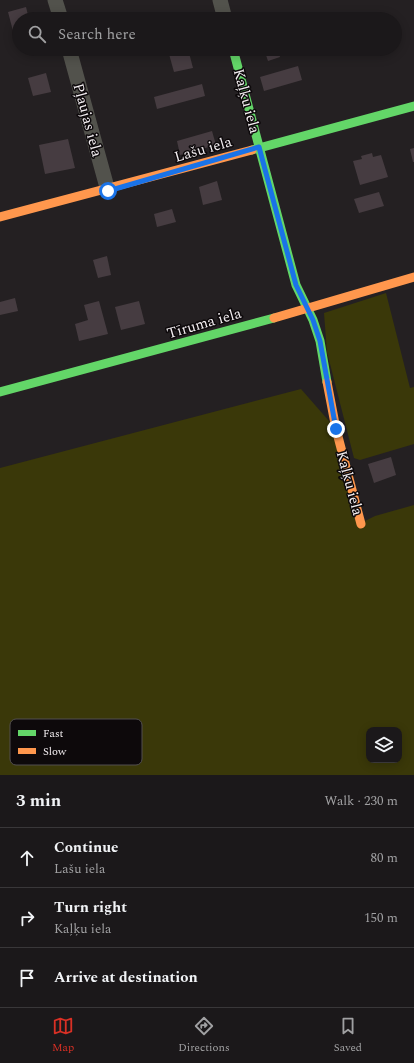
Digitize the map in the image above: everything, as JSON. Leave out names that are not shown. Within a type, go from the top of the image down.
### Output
[{"type":"street","points":[[56,0],[59,12]]},
{"type":"street","points":[[220,0],[223,12]]},
{"type":"street","name":"Pļaujas iela","points":[[71,56],[108,191]]},
{"type":"street","name":"Kaļķu iela","points":[[235,56],[296,285],[308,309],[320,341],[336,429],[361,524]]},
{"type":"street","name":"Lašu iela","points":[[0,217],[108,191],[259,147],[414,106]]},
{"type":"street","name":"Tīruma iela","points":[[0,392],[308,309],[414,277]]},
{"type":"shaded area","points":[[386,293],[410,388],[414,387],[414,444],[360,460],[354,458],[327,352],[324,313]]},
{"type":"shaded area","points":[[301,389],[336,429],[361,523],[375,516],[414,505],[414,775],[0,775],[0,468]]},
{"type":"building","points":[[26,7],[27,12],[12,12],[12,27],[8,12]]},
{"type":"building","points":[[170,56],[190,56],[193,68],[174,72]]},
{"type":"building","points":[[266,56],[280,56],[280,57],[268,61]]},
{"type":"building","points":[[298,66],[302,80],[264,91],[260,77]]},
{"type":"building","points":[[46,73],[51,92],[33,96],[28,78]]},
{"type":"building","points":[[202,84],[205,96],[157,109],[154,97]]},
{"type":"building","points":[[212,131],[216,145],[180,155],[177,141]]},
{"type":"building","points":[[68,139],[75,168],[45,174],[39,145]]},
{"type":"building","points":[[414,148],[414,162],[413,162],[410,149]]},
{"type":"building","points":[[372,153],[373,157],[381,155],[388,177],[360,185],[353,161],[362,159],[361,156]]},
{"type":"building","points":[[217,181],[222,200],[203,205],[199,187]]},
{"type":"building","points":[[379,192],[384,206],[359,213],[354,199]]},
{"type":"building","points":[[172,209],[176,222],[157,227],[154,214]]},
{"type":"building","points":[[107,256],[111,275],[98,278],[93,260]]},
{"type":"building","points":[[15,298],[18,311],[0,315],[0,302]]},
{"type":"building","points":[[99,301],[108,334],[79,341],[75,324],[88,320],[84,305]]},
{"type":"building","points":[[139,301],[145,324],[121,330],[115,307]]},
{"type":"building","points":[[391,457],[396,475],[374,483],[368,464]]},
{"type":"traffic: fast","points":[[235,56],[296,285],[313,320],[320,341],[327,382]]},
{"type":"traffic: fast","points":[[252,150],[414,106]]},
{"type":"traffic: fast","points":[[0,392],[274,318]]},
{"type":"traffic: slow","points":[[0,217],[252,150]]},
{"type":"traffic: slow","points":[[274,318],[414,277]]},
{"type":"traffic: slow","points":[[327,382],[336,429],[361,524]]},
{"type":"route","points":[[108,191],[259,147],[296,285],[317,329],[336,429]]}]
